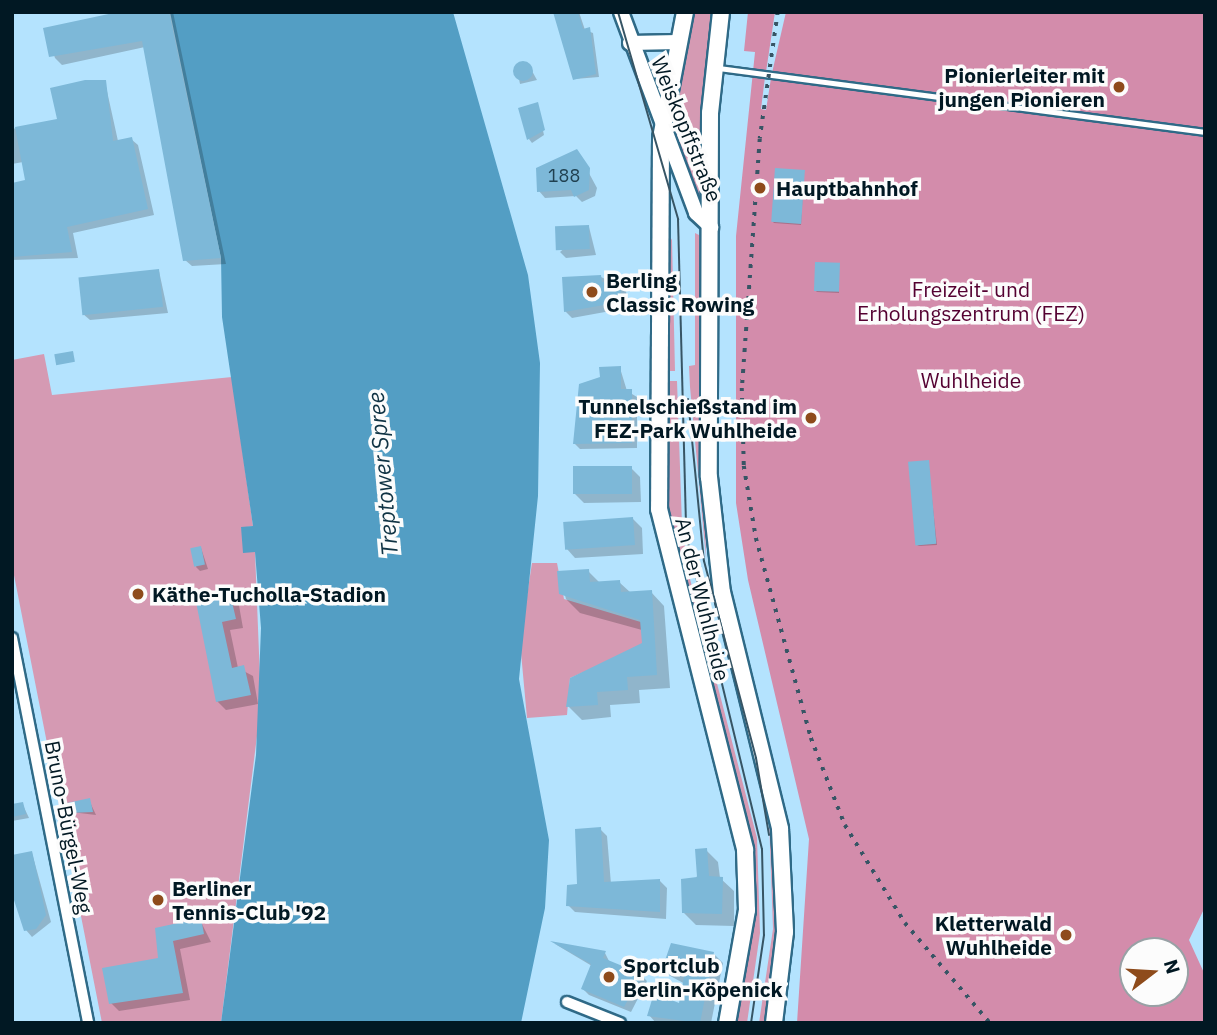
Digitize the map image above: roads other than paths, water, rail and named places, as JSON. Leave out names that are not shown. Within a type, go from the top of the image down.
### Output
[{"type":"main road","name":"An der Wuhlheide","points":[[685,12],[662,127],[662,536],[737,809],[747,875],[744,941],[727,1023]]},
{"type":"main road","name":"An der Wuhlheide","points":[[721,12],[713,67],[710,507],[722,592],[780,829],[785,932],[774,1023]]},
{"type":"street","name":"Weiskopffstraße","points":[[621,12],[630,43],[696,213],[711,227]]},
{"type":"street","name":"Weiskopffstraße","points":[[630,43],[678,42]]},
{"type":"street","name":"Bruno-Bürgel-Weg","points":[[12,638],[88,1023]]},
{"type":"street","points":[[567,1002],[620,1023]]},
{"type":"lane","points":[[713,67],[1205,132]]},
{"type":"water","name":"Treptower Spree","points":[[170,12],[453,12],[528,275],[540,363],[538,496],[519,679],[549,840],[545,908],[521,1023],[221,1023],[256,755],[261,628],[255,552],[243,553],[241,527],[253,526],[222,317],[221,258]]},
{"type":"tram line","points":[[618,12],[678,219],[686,535],[762,849],[764,935],[751,1023]]},
{"type":"tram line","points":[[688,399],[704,561],[756,758],[769,835]]},
{"type":"railway","points":[[778,12],[760,139],[742,388],[744,466],[756,538],[811,738],[845,825],[905,923],[990,1023]]},
{"type":"place","name":"Pionierleiter mit jungen Pionieren","points":[[1119,87]]},
{"type":"place","name":"Hauptbahnhof","points":[[760,188]]},
{"type":"place","name":"Berling Classic Rowing","points":[[592,292]]},
{"type":"place","name":"Tunnelschießstand im FEZ-Park Wuhlheide","points":[[811,418]]},
{"type":"place","name":"Käthe-Tucholla-Stadion","points":[[138,594]]},
{"type":"place","name":"Berliner Tennis-Club '92","points":[[158,900]]},
{"type":"place","name":"Kletterwald Wuhlheide","points":[[1066,935]]},
{"type":"place","name":"Sportclub Berlin-Köpenick","points":[[609,977]]},
{"type":"park label","name":"Freizeit- und Erholungszentrum (FEZ)","points":[[971,301]]},
{"type":"park label","name":"Wuhlheide","points":[[971,380]]}]
